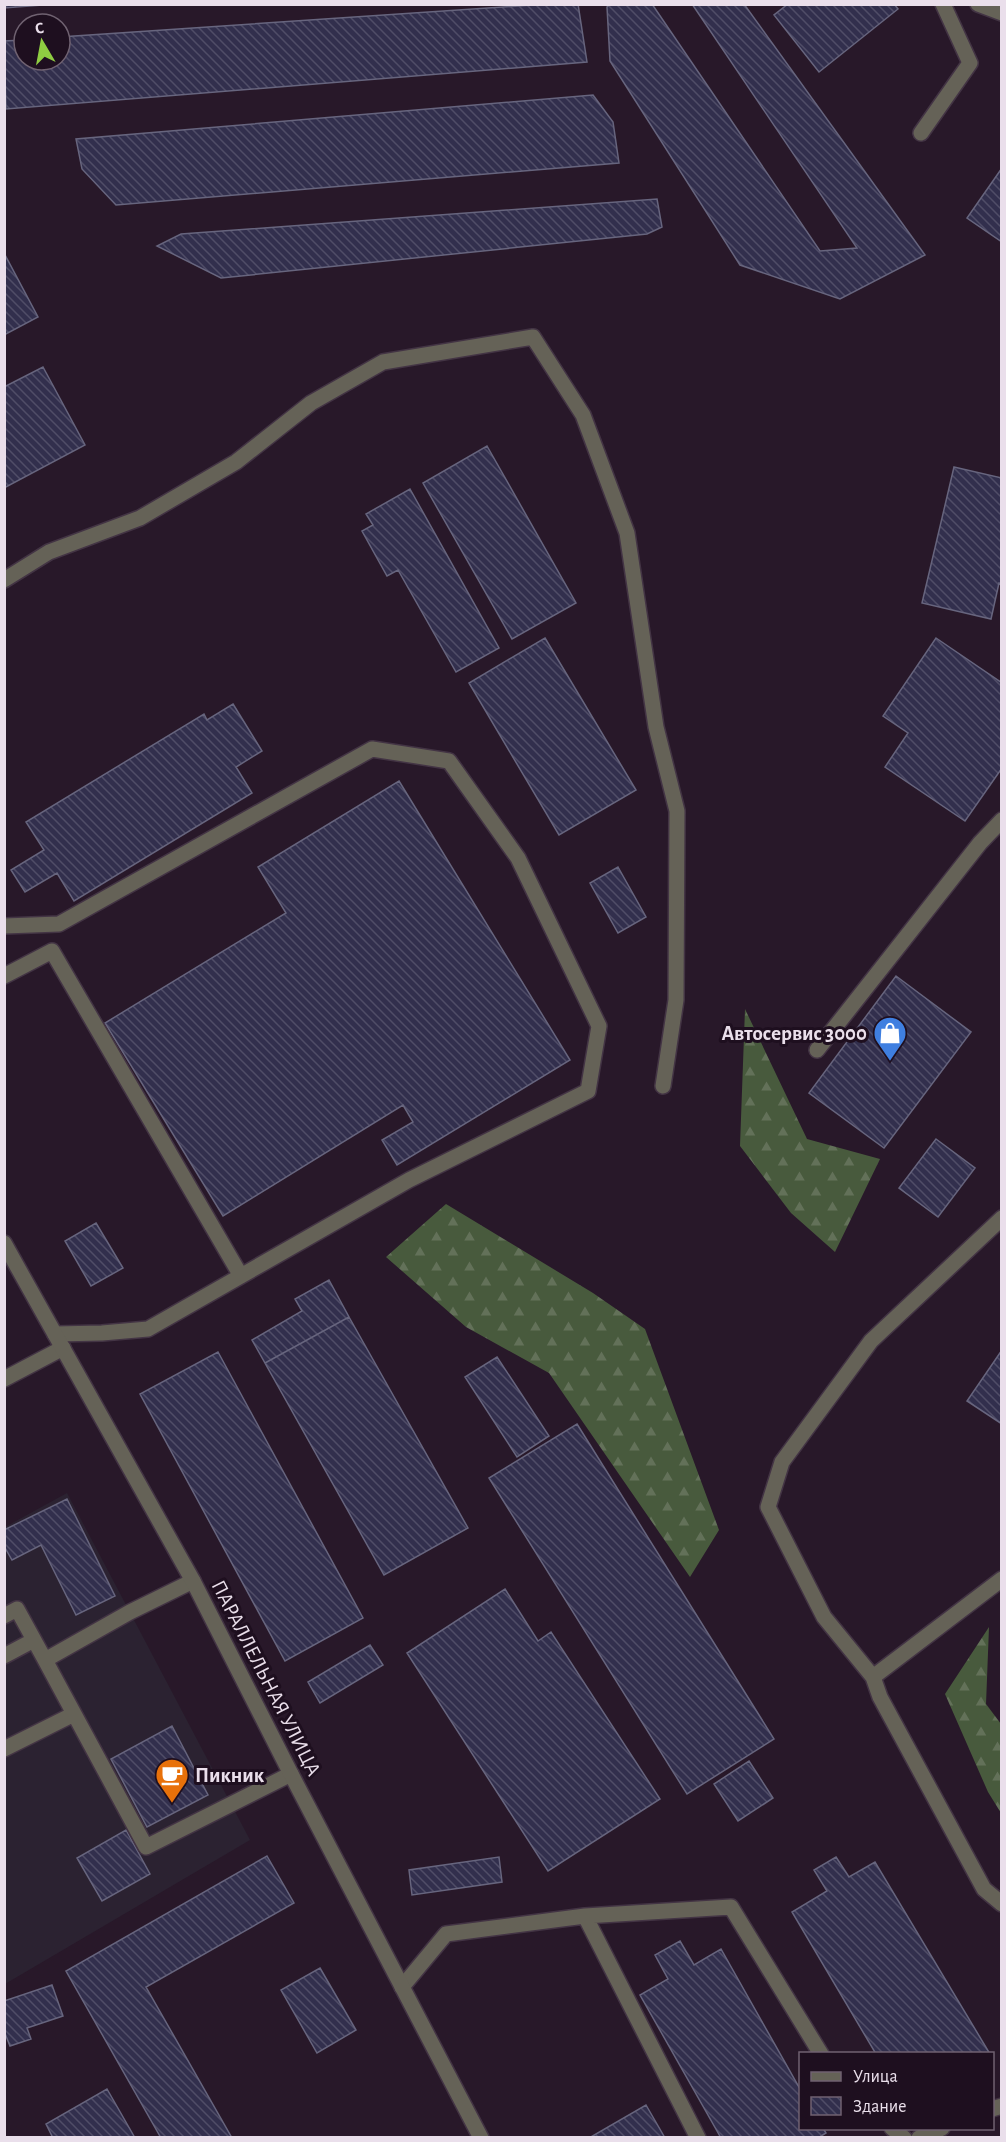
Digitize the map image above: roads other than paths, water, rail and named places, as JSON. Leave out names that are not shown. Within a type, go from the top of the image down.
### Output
[{"type":"street","points":[[921,134],[970,63],[943,4]]},
{"type":"street","points":[[978,4],[1002,13]]},
{"type":"street","points":[[4,580],[49,552],[140,518],[236,462],[311,403],[383,362],[533,337],[583,415],[627,533],[656,727],[677,811],[676,1000],[663,1086]]},
{"type":"street","points":[[4,926],[59,924],[372,749],[449,761],[518,858],[599,1026],[588,1091],[409,1180],[148,1329],[55,1334]]},
{"type":"street","points":[[817,1050],[973,852],[1002,820]]},
{"type":"street","points":[[4,976],[52,951],[241,1276]]},
{"type":"street","points":[[1002,1218],[871,1341],[782,1462],[768,1507],[824,1617],[873,1677],[880,1697],[984,1889],[1002,1904]]},
{"type":"street","name":"ПАРАЛЛЕЛЬНАЯ УЛИЦА","points":[[4,1243],[193,1581],[481,2138]]},
{"type":"street","points":[[4,1379],[63,1348]]},
{"type":"street","points":[[873,1677],[1002,1579]]},
{"type":"street","points":[[45,1660],[130,1612],[193,1581]]},
{"type":"street","points":[[4,1616],[17,1609],[146,1847],[291,1774]]},
{"type":"street","points":[[4,1656],[34,1640]]},
{"type":"street","points":[[4,1749],[74,1714]]},
{"type":"street","points":[[402,1988],[446,1934],[585,1916],[731,1907],[820,2052]]},
{"type":"street","points":[[585,1916],[698,2138]]},
{"type":"street","points":[[919,2138],[937,2130]]},
{"type":"place","name":"Автосервис 3000","points":[[890,1062]]},
{"type":"place","name":"Пикник","points":[[172,1804]]}]
